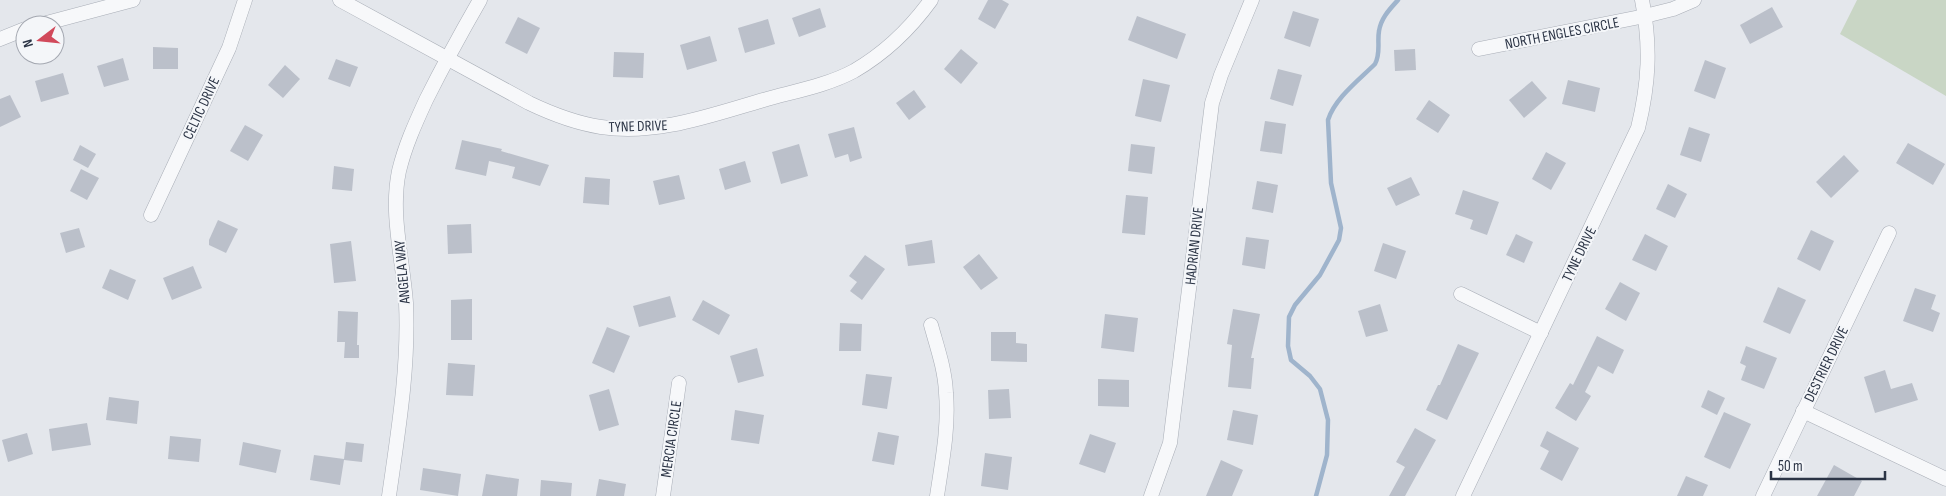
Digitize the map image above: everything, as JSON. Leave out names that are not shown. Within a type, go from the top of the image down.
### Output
[{"type":"street","points":[[65,18],[133,0]]},
{"type":"street","name":"CELTIC DRIVE","points":[[151,215],[229,48],[246,0]]},
{"type":"street","name":"TYNE DRIVE","points":[[340,0],[529,103],[577,122],[602,127],[653,128],[692,120],[794,92],[852,72],[894,42],[920,15],[931,0]]},
{"type":"street","name":"ANGELA WAY","points":[[389,496],[401,410],[406,344],[406,302],[397,212],[399,173],[406,144],[446,58],[480,0]]},
{"type":"street","name":"HADRIAN DRIVE","points":[[1151,496],[1170,443],[1212,103],[1252,0]]},
{"type":"street","name":"TYNE DRIVE","points":[[1463,496],[1638,128],[1648,73],[1649,48],[1646,16],[1642,0]]},
{"type":"street","name":"NORTH ENGLES CIRCLE","points":[[1479,49],[1646,16],[1673,9],[1694,0]]},
{"type":"street","points":[[0,39],[15,34]]},
{"type":"street","name":"DESTRIER DRIVE","points":[[1763,496],[1889,232]]},
{"type":"street","points":[[1462,294],[1541,333]]},
{"type":"street","points":[[931,325],[944,374],[947,412],[946,434],[937,496]]},
{"type":"street","name":"MERCIA CIRCLE","points":[[663,496],[679,383]]},
{"type":"street","points":[[1803,411],[1946,480]]},
{"type":"green space","points":[[1857,0],[1946,0],[1946,96],[1840,34]]},
{"type":"building","points":[[988,0],[1002,0],[1009,4],[995,29],[978,19]]},
{"type":"building","points":[[1772,7],[1783,27],[1750,44],[1740,25]]},
{"type":"building","points":[[820,8],[826,27],[799,37],[792,18]]},
{"type":"building","points":[[1293,11],[1319,19],[1310,47],[1284,38]]},
{"type":"building","points":[[1137,16],[1186,34],[1177,59],[1128,40]]},
{"type":"building","points":[[518,17],[540,28],[527,54],[505,43]]},
{"type":"building","points":[[768,19],[775,44],[745,53],[738,28]]},
{"type":"building","points":[[710,36],[717,61],[687,70],[680,45]]},
{"type":"building","points":[[153,47],[178,48],[178,69],[153,69]]},
{"type":"building","points":[[961,49],[978,63],[961,84],[944,69]]},
{"type":"building","points":[[1415,49],[1416,70],[1395,71],[1394,50]]},
{"type":"building","points":[[614,52],[644,53],[643,78],[613,77]]},
{"type":"building","points":[[123,58],[129,80],[104,87],[97,66]]},
{"type":"building","points":[[336,59],[358,67],[350,87],[328,79]]},
{"type":"building","points":[[1705,60],[1726,68],[1715,99],[1694,91]]},
{"type":"building","points":[[285,65],[300,79],[283,98],[268,85]]},
{"type":"building","points":[[1278,69],[1302,75],[1293,106],[1270,99]]},
{"type":"building","points":[[63,73],[69,94],[41,102],[35,81]]},
{"type":"building","points":[[1143,79],[1170,85],[1161,122],[1135,116]]},
{"type":"building","points":[[1568,80],[1600,88],[1595,112],[1562,104]]},
{"type":"building","points":[[1532,81],[1547,98],[1524,118],[1509,100]]},
{"type":"building","points":[[914,90],[926,107],[909,120],[896,103]]},
{"type":"building","points":[[10,95],[21,117],[0,127],[0,99]]},
{"type":"building","points":[[1429,100],[1450,115],[1438,133],[1416,119]]},
{"type":"building","points":[[1265,121],[1286,124],[1282,154],[1260,151]]},
{"type":"building","points":[[245,125],[263,135],[248,161],[230,151]]},
{"type":"building","points":[[854,127],[862,158],[850,162],[848,154],[835,158],[828,134]]},
{"type":"building","points":[[1689,127],[1710,134],[1701,162],[1680,155]]},
{"type":"building","points":[[462,140],[502,149],[501,151],[549,165],[540,186],[512,178],[515,167],[489,161],[486,176],[455,169]]},
{"type":"building","points":[[1908,143],[1945,164],[1933,185],[1896,163]]},
{"type":"building","points":[[799,144],[808,176],[781,184],[772,152]]},
{"type":"building","points":[[1131,144],[1155,147],[1152,174],[1128,171]]},
{"type":"building","points":[[80,145],[96,154],[88,168],[73,160]]},
{"type":"building","points":[[1546,152],[1566,163],[1551,190],[1532,179]]},
{"type":"building","points":[[1844,155],[1859,171],[1831,198],[1816,182]]},
{"type":"building","points":[[745,161],[751,182],[725,190],[719,169]]},
{"type":"building","points":[[334,166],[354,169],[352,191],[332,189]]},
{"type":"building","points":[[81,169],[99,178],[87,200],[70,191]]},
{"type":"building","points":[[679,175],[685,199],[659,205],[653,181]]},
{"type":"building","points":[[585,177],[610,179],[609,205],[583,203]]},
{"type":"building","points":[[1411,177],[1420,195],[1396,206],[1387,188]]},
{"type":"building","points":[[1257,181],[1278,185],[1273,213],[1252,209]]},
{"type":"building","points":[[1668,184],[1687,194],[1675,218],[1656,209]]},
{"type":"building","points":[[1463,190],[1499,202],[1487,235],[1470,229],[1473,220],[1455,214]]},
{"type":"building","points":[[1126,195],[1148,197],[1145,235],[1122,233]]},
{"type":"building","points":[[218,220],[238,229],[226,253],[209,245],[209,240]]},
{"type":"building","points":[[471,224],[472,253],[448,254],[447,225]]},
{"type":"building","points":[[79,228],[85,247],[66,253],[60,233]]},
{"type":"building","points":[[1811,230],[1834,241],[1820,271],[1797,259]]},
{"type":"building","points":[[1516,234],[1533,242],[1524,263],[1506,255]]},
{"type":"building","points":[[1645,234],[1668,246],[1656,271],[1632,260]]},
{"type":"building","points":[[1246,237],[1269,240],[1265,269],[1242,265]]},
{"type":"building","points":[[932,240],[935,263],[908,266],[905,245]]},
{"type":"building","points":[[351,241],[356,281],[334,283],[330,244]]},
{"type":"building","points":[[1383,243],[1406,251],[1396,279],[1374,271]]},
{"type":"building","points":[[979,254],[998,278],[981,290],[963,267]]},
{"type":"building","points":[[865,255],[885,269],[862,300],[850,291],[857,282],[849,276]]},
{"type":"building","points":[[193,266],[202,288],[172,300],[163,278]]},
{"type":"building","points":[[110,269],[136,280],[128,300],[102,288]]},
{"type":"building","points":[[1620,282],[1640,293],[1626,321],[1605,309]]},
{"type":"building","points":[[1778,287],[1806,300],[1790,334],[1763,322]]},
{"type":"building","points":[[1915,288],[1936,295],[1931,309],[1940,313],[1933,332],[1903,321]]},
{"type":"building","points":[[670,296],[676,317],[639,327],[633,306]]},
{"type":"building","points":[[472,299],[472,340],[451,340],[451,300]]},
{"type":"building","points":[[703,300],[730,315],[719,335],[692,320]]},
{"type":"building","points":[[1380,304],[1388,331],[1366,337],[1358,311]]},
{"type":"building","points":[[1233,309],[1260,314],[1251,358],[1254,358],[1251,389],[1228,387],[1232,345],[1227,344]]},
{"type":"building","points":[[338,311],[358,312],[357,345],[359,345],[359,358],[344,358],[345,342],[337,342]]},
{"type":"building","points":[[1105,314],[1138,318],[1134,352],[1101,348]]},
{"type":"building","points":[[840,323],[862,324],[861,351],[839,351]]},
{"type":"building","points":[[607,327],[630,336],[614,373],[592,363]]},
{"type":"building","points":[[991,332],[1016,332],[1016,343],[1027,344],[1027,362],[991,361]]},
{"type":"building","points":[[1597,336],[1624,350],[1613,374],[1598,366],[1585,392],[1591,396],[1576,421],[1555,408],[1570,383],[1573,385]]},
{"type":"building","points":[[1458,344],[1479,353],[1447,420],[1426,410],[1438,385],[1440,385]]},
{"type":"building","points":[[1746,346],[1777,358],[1764,389],[1741,380],[1746,366],[1740,363]]},
{"type":"building","points":[[757,348],[764,376],[738,383],[730,356]]},
{"type":"building","points":[[448,363],[475,365],[473,396],[446,395]]},
{"type":"building","points":[[1885,370],[1891,389],[1912,383],[1918,400],[1875,413],[1864,377]]},
{"type":"building","points":[[866,374],[892,377],[887,409],[862,405]]},
{"type":"building","points":[[1098,379],[1129,380],[1129,407],[1098,406]]},
{"type":"building","points":[[609,389],[619,425],[599,431],[589,395]]},
{"type":"building","points":[[1009,389],[1011,418],[989,419],[988,390]]},
{"type":"building","points":[[1708,390],[1725,398],[1717,415],[1701,407]]},
{"type":"building","points":[[109,397],[139,401],[137,424],[106,420]]},
{"type":"building","points":[[735,410],[764,415],[759,444],[731,440]]},
{"type":"building","points":[[1233,410],[1258,415],[1253,445],[1227,440]]},
{"type":"building","points":[[1724,412],[1751,424],[1730,469],[1704,457]]},
{"type":"building","points":[[87,423],[91,445],[52,451],[49,429]]},
{"type":"building","points":[[1415,428],[1436,440],[1405,496],[1389,496],[1405,467],[1396,462]]},
{"type":"building","points":[[1547,431],[1579,448],[1562,481],[1540,469],[1549,451],[1540,446]]},
{"type":"building","points":[[878,432],[899,436],[894,465],[872,461]]},
{"type":"building","points":[[27,433],[33,454],[8,462],[2,440]]},
{"type":"building","points":[[1090,434],[1116,443],[1105,473],[1079,464]]},
{"type":"building","points":[[170,436],[201,439],[199,462],[168,459]]},
{"type":"building","points":[[243,442],[281,450],[276,473],[239,465]]},
{"type":"building","points":[[346,442],[364,444],[362,462],[344,460],[340,485],[310,480],[314,455],[344,459]]},
{"type":"building","points":[[985,453],[1012,457],[1008,490],[981,486]]},
{"type":"building","points":[[1221,460],[1243,470],[1232,496],[1206,496]]},
{"type":"building","points":[[1834,465],[1862,481],[1854,496],[1817,496]]},
{"type":"building","points":[[423,468],[461,474],[458,496],[420,490]]},
{"type":"building","points":[[486,474],[519,479],[517,496],[482,496]]},
{"type":"building","points":[[1686,476],[1708,485],[1703,496],[1677,496]]},
{"type":"building","points":[[599,479],[626,484],[624,496],[596,496]]},
{"type":"building","points":[[541,480],[572,483],[571,496],[540,496]]},
{"type":"waterway","points":[[1316,496],[1327,455],[1328,420],[1320,389],[1310,376],[1291,360],[1288,346],[1289,317],[1295,305],[1320,275],[1339,240],[1341,228],[1331,183],[1328,120],[1336,104],[1375,64],[1378,56],[1380,26],[1386,14],[1398,0]]}]
